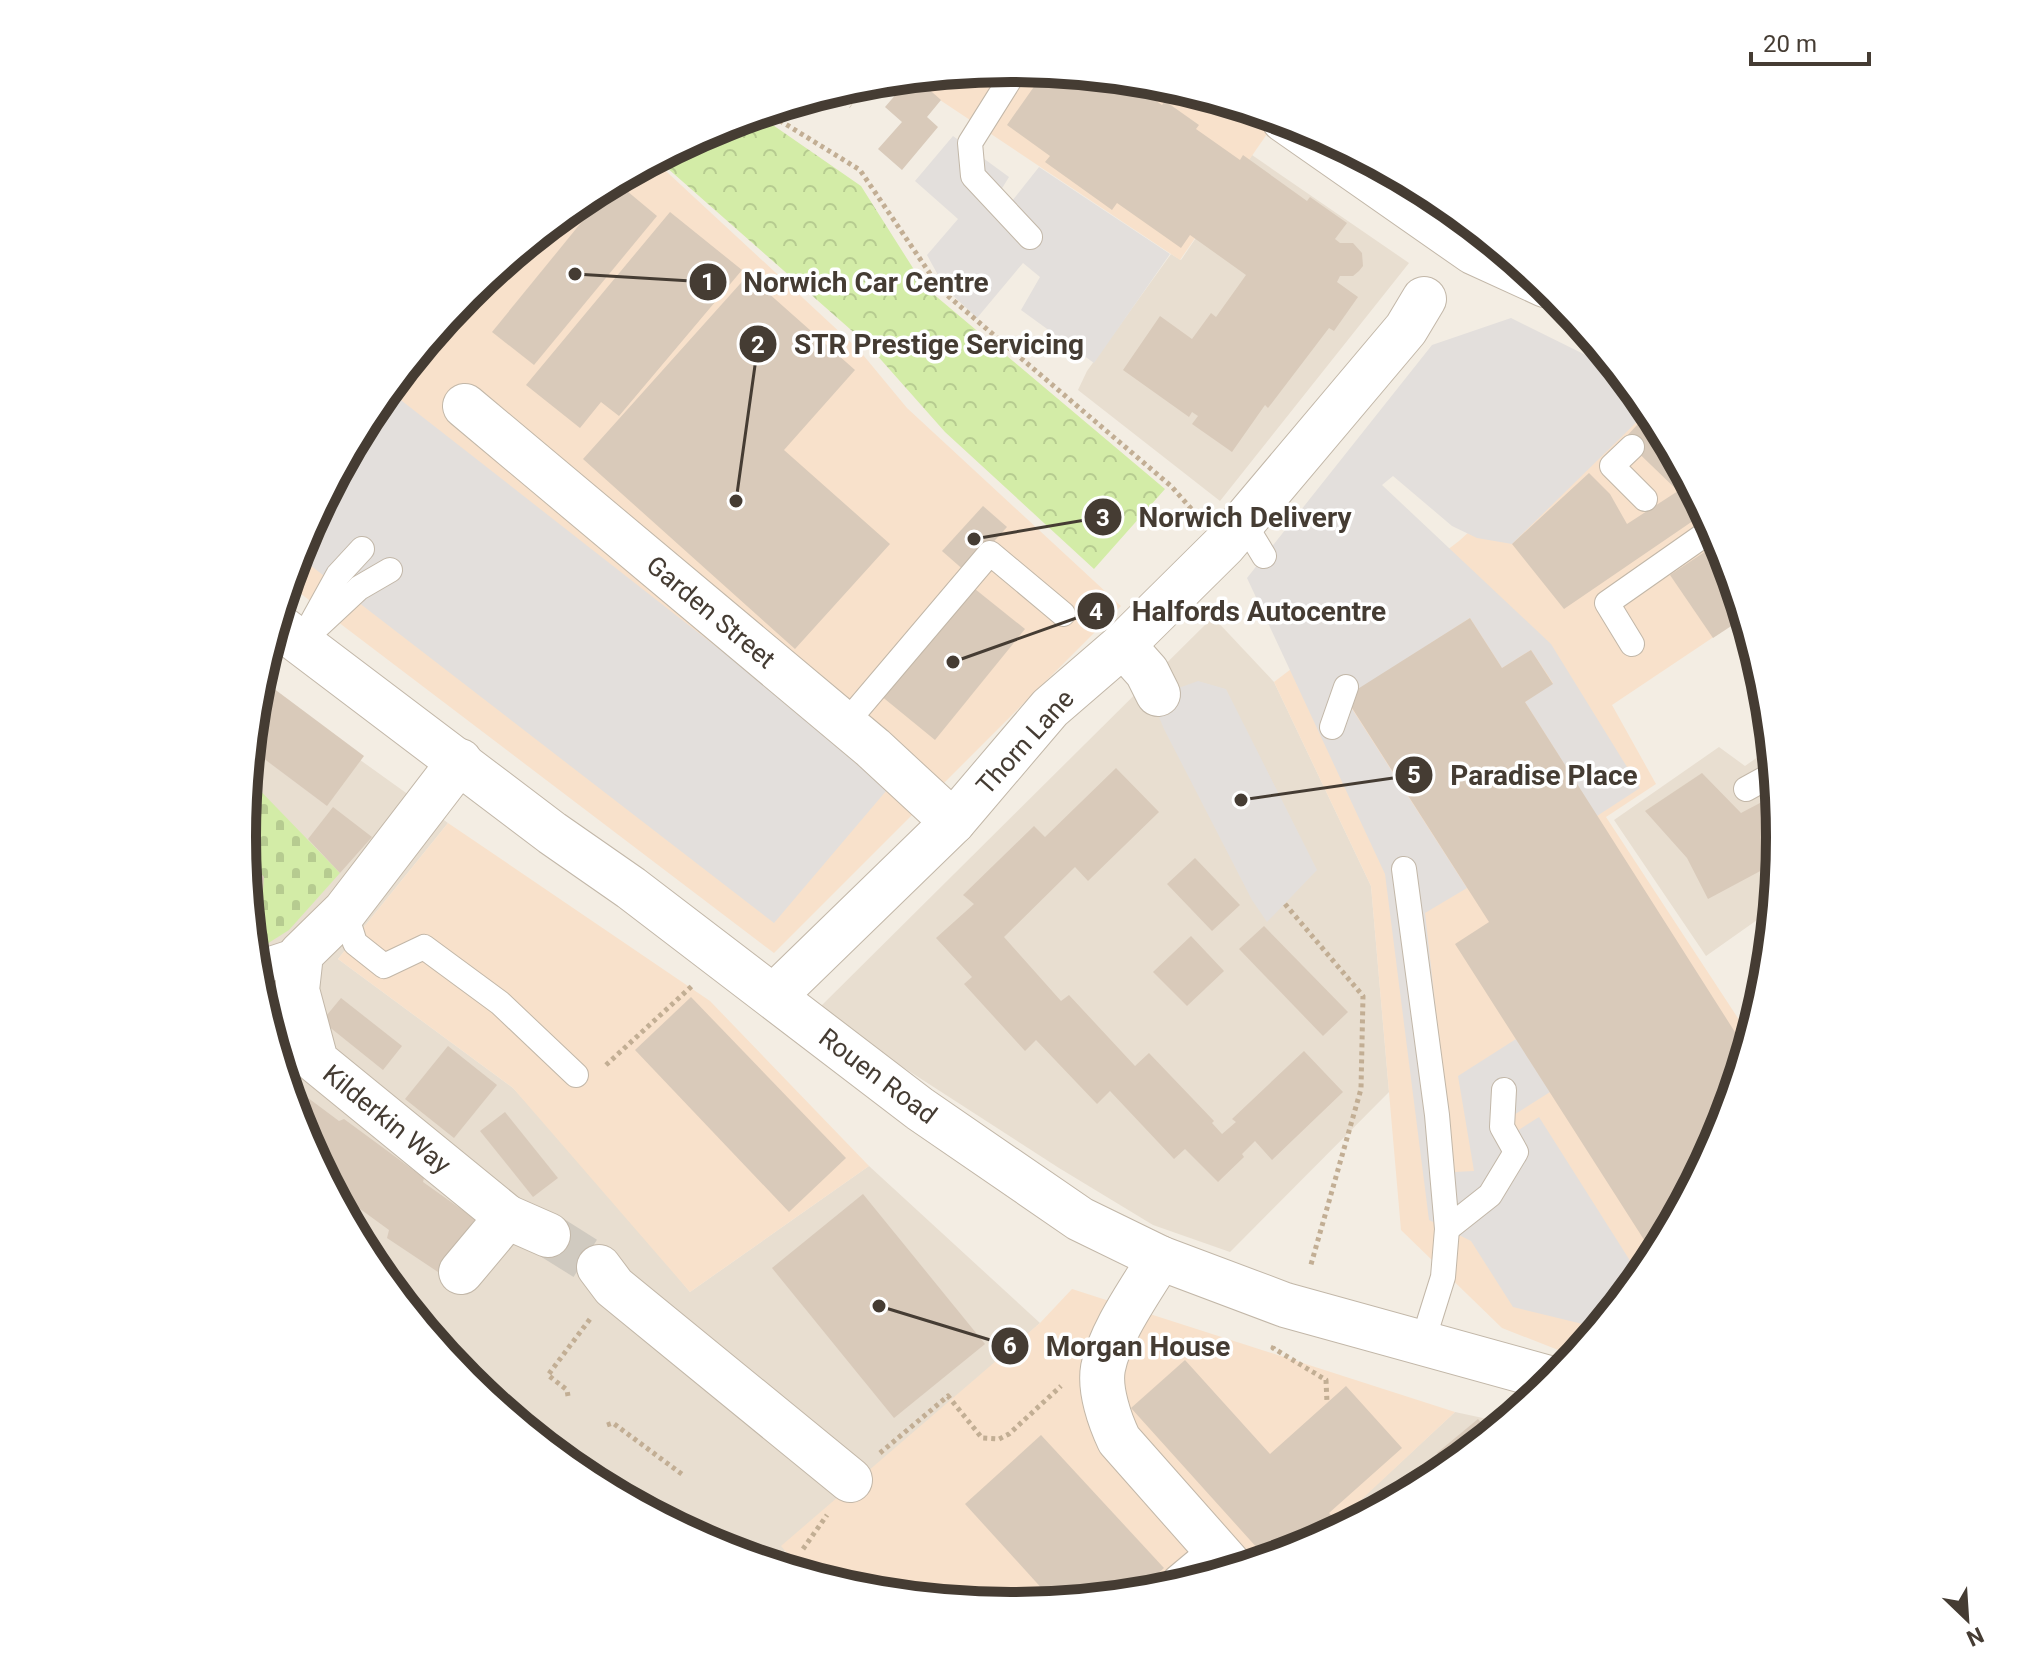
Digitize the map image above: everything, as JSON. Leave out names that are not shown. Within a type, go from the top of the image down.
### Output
[{"type":"street","points":[[1373,174],[1473,252],[1504,264]]},
{"type":"street","name":"Thorn Lane","points":[[774,996],[953,822],[1050,708],[1244,541],[1406,329],[1424,299]]},
{"type":"street","name":"Garden Street","points":[[465,406],[845,724],[953,822]]},
{"type":"street","name":"Rouen Road","points":[[289,633],[920,1109],[1080,1219],[1160,1258],[1298,1309],[1542,1376]]},
{"type":"street","points":[[1123,645],[1147,672],[1158,694]]},
{"type":"street","points":[[267,965],[301,954],[345,911],[460,761]]},
{"type":"street","name":"Kilderkin Way","points":[[301,954],[297,990],[316,1061],[507,1217],[548,1235]]},
{"type":"street","points":[[461,1272],[507,1217]]},
{"type":"street","points":[[1160,1258],[1118,1330],[1103,1370],[1107,1414],[1119,1440],[1226,1561]]},
{"type":"street","points":[[607,1277],[850,1480]]},
{"type":"lane","points":[[1008,82],[970,143],[973,176],[1030,237]]},
{"type":"lane","points":[[1632,447],[1612,466],[1645,499]]},
{"type":"lane","points":[[1632,644],[1607,603],[1703,535]]},
{"type":"lane","points":[[289,633],[362,549]]},
{"type":"lane","points":[[845,724],[990,553],[1063,614]]},
{"type":"lane","points":[[289,633],[390,570]]},
{"type":"lane","points":[[1332,727],[1346,687]]},
{"type":"lane","points":[[1746,789],[1764,779]]},
{"type":"lane","points":[[1404,869],[1437,1115],[1447,1229],[1443,1277],[1422,1344]]},
{"type":"lane","points":[[345,911],[355,943],[384,966],[424,947],[500,1003],[586,1075]]},
{"type":"lane","points":[[1447,1229],[1490,1195],[1516,1152],[1502,1127],[1504,1090]]},
{"type":"path","points":[[845,101],[851,106]]},
{"type":"path","points":[[778,119],[860,170],[941,290],[1171,486],[1244,541]]},
{"type":"path","points":[[1285,904],[1363,996],[1361,1089],[1298,1309]]},
{"type":"path","points":[[586,1075],[682,994]]},
{"type":"path","points":[[568,1396],[567,1390],[548,1375],[607,1277]]},
{"type":"path","points":[[406,1289],[419,1303]]},
{"type":"path","points":[[1326,1380],[1327,1403]]},
{"type":"path","points":[[889,1444],[948,1396],[982,1438],[999,1439],[1009,1434],[1063,1384]]},
{"type":"path","points":[[607,1425],[613,1423],[683,1475]]},
{"type":"path","points":[[803,1549],[813,1538]]},
{"type":"shaded area","points":[[1012,82],[1110,88],[1207,108],[1271,128],[1180,260],[921,87]]},
{"type":"shaded area","points":[[953,136],[1009,177],[1001,190],[1012,201],[1039,167],[1170,254],[1094,363],[1021,310],[1040,277],[1023,263],[977,318],[945,288],[927,255],[958,219],[915,181]]},
{"type":"shaded area","points":[[1252,155],[1409,263],[1220,501],[1078,390],[1087,371],[1171,254],[1181,260]]},
{"type":"shaded area","points":[[662,168],[859,350],[907,408],[1121,606],[774,953],[297,591],[334,503],[357,460],[383,418],[443,339],[513,269],[552,238],[592,209]]},
{"type":"shaded area","points":[[1511,318],[1597,361],[1640,418],[1512,544],[1477,538],[1452,526],[1393,476],[1382,485],[1551,644],[1640,788],[1597,816],[1525,702],[1553,683],[1531,650],[1502,668],[1470,618],[1345,698],[1467,888],[1425,913],[1454,1172],[1474,1171],[1458,1076],[1516,1039],[1550,1092],[1506,1120],[1514,1133],[1539,1117],[1633,1266],[1588,1325],[1513,1307],[1471,1241],[1429,1220],[1385,874],[1247,578],[1432,345]]},
{"type":"shaded area","points":[[1622,393],[1666,460],[1689,503],[1709,548],[1735,623],[1612,705],[1656,784],[1606,817],[1743,1025],[1709,1127],[1666,1215],[1611,1297],[1564,1352],[1502,1328],[1401,1230],[1371,886],[1274,682],[1459,541]]},
{"type":"shaded area","points":[[398,398],[892,784],[774,923],[308,564],[334,503],[357,460]]},
{"type":"shaded area","points":[[1213,617],[1274,682],[1371,886],[1389,1092],[1230,1252],[1153,1225],[816,1011]]},
{"type":"shaded area","points":[[1198,681],[1226,689],[1317,870],[1267,922],[1252,900],[1151,698]]},
{"type":"shaded area","points":[[270,695],[448,823],[338,959],[513,1088],[591,1172],[690,1292],[869,1166],[1040,1323],[779,1556],[722,1535],[634,1492],[592,1466],[513,1406],[443,1336],[383,1257],[334,1172],[296,1080],[271,985],[262,936],[258,887],[258,788]]},
{"type":"shaded area","points":[[1719,747],[1745,766],[1762,754],[1767,838],[1763,916],[1706,956],[1614,820]]},
{"type":"shaded area","points":[[448,823],[710,1001],[869,1166],[690,1292],[513,1088],[338,959]]},
{"type":"shaded area","points":[[1072,1289],[1455,1412],[1346,1515],[1254,1553],[1207,1567],[1198,1569],[1188,1560],[1168,1576],[1159,1578],[1110,1587],[1061,1591],[962,1591],[913,1587],[793,1560],[781,1546],[1040,1323]]},
{"type":"shaded area","points":[[1455,1412],[1492,1420],[1431,1466],[1345,1514]]},
{"type":"green space","points":[[769,122],[861,186],[925,287],[1165,489],[1094,569],[945,432],[867,344],[665,166]]},
{"type":"green space","points":[[258,788],[340,873],[289,930],[264,946],[256,838]]},
{"type":"building","points":[[1037,83],[1110,88],[1147,95],[1162,105],[1165,101],[1199,125],[1196,129],[1240,160],[1243,155],[1307,201],[1310,197],[1347,223],[1335,239],[1340,243],[1353,243],[1362,253],[1363,266],[1353,276],[1340,276],[1337,282],[1358,297],[1334,331],[1329,328],[1268,408],[1265,405],[1232,452],[1192,424],[1198,416],[1192,412],[1189,417],[1123,370],[1160,316],[1192,339],[1211,313],[1216,317],[1246,275],[1190,235],[1181,248],[1117,203],[1112,210],[1045,162],[1050,156],[1007,125]]},
{"type":"building","points":[[926,87],[941,100],[927,117],[938,127],[902,170],[878,149],[902,122],[885,107],[899,91],[913,88]]},
{"type":"building","points":[[624,189],[657,216],[534,365],[492,332],[592,209]]},
{"type":"building","points":[[670,212],[742,270],[619,416],[601,402],[580,428],[526,385]]},
{"type":"building","points":[[748,275],[855,370],[784,450],[890,544],[795,649],[583,459]]},
{"type":"building","points":[[1641,420],[1696,519],[1564,609],[1512,544],[1589,473],[1610,494],[1627,524],[1678,491],[1624,439]]},
{"type":"building","points":[[983,506],[1007,527],[966,572],[942,551]]},
{"type":"building","points":[[1709,549],[1735,623],[1713,638],[1670,575]]},
{"type":"building","points":[[970,585],[1025,629],[935,740],[880,695]]},
{"type":"building","points":[[1470,618],[1502,668],[1531,650],[1553,684],[1525,702],[1739,1039],[1727,1080],[1689,1172],[1647,1245],[1455,944],[1489,922],[1345,697]]},
{"type":"building","points":[[272,687],[364,756],[327,806],[261,756]]},
{"type":"building","points":[[1116,768],[1159,812],[1088,881],[1075,867],[1004,937],[1061,1001],[1069,995],[1135,1066],[1149,1053],[1214,1121],[1212,1123],[1222,1134],[1236,1122],[1232,1119],[1304,1051],[1343,1092],[1272,1160],[1255,1141],[1242,1154],[1244,1157],[1218,1182],[1185,1149],[1174,1159],[1110,1091],[1097,1104],[1036,1040],[1025,1051],[964,984],[972,977],[936,938],[974,904],[963,895],[1034,826],[1045,837]]},
{"type":"building","points":[[1702,773],[1741,813],[1765,800],[1766,868],[1708,899],[1687,858],[1645,811]]},
{"type":"building","points":[[333,807],[372,837],[340,873],[308,839]]},
{"type":"building","points":[[1195,858],[1240,905],[1212,931],[1167,884]]},
{"type":"building","points":[[257,869],[264,877],[259,898],[258,887]]},
{"type":"building","points":[[1264,926],[1348,1012],[1323,1036],[1239,949]]},
{"type":"building","points":[[1191,936],[1224,971],[1187,1006],[1153,972]]},
{"type":"building","points":[[691,997],[846,1158],[789,1212],[635,1050]]},
{"type":"building","points":[[341,998],[402,1046],[383,1070],[322,1021]]},
{"type":"building","points":[[448,1046],[497,1085],[454,1138],[405,1099]]},
{"type":"building","points":[[301,1093],[339,1121],[344,1119],[475,1219],[438,1272],[387,1238],[389,1230],[350,1201]]},
{"type":"building","points":[[505,1112],[558,1178],[533,1197],[480,1131]]},
{"type":"building","points":[[863,1194],[985,1344],[894,1418],[772,1268]]},
{"type":"building","points":[[1185,1360],[1270,1454],[1346,1386],[1402,1448],[1329,1513],[1335,1520],[1260,1551],[1131,1408]]},
{"type":"building","points":[[1478,1419],[1484,1427],[1441,1459],[1437,1453]]},
{"type":"building","points":[[1041,1435],[1164,1568],[1152,1579],[1110,1587],[1045,1592],[965,1504]]},
{"type":"tunnel","points":[[548,1235],[599,1267]]},
{"type":"place","name":"Norwich Car Centre","points":[[575,274]]},
{"type":"place","name":"STR Prestige Servicing","points":[[736,501]]},
{"type":"place","name":"Norwich Delivery","points":[[974,539]]},
{"type":"place","name":"Halfords Autocentre","points":[[953,662]]},
{"type":"place","name":"Paradise Place","points":[[1241,800]]},
{"type":"place","name":"Morgan House","points":[[879,1306]]}]
